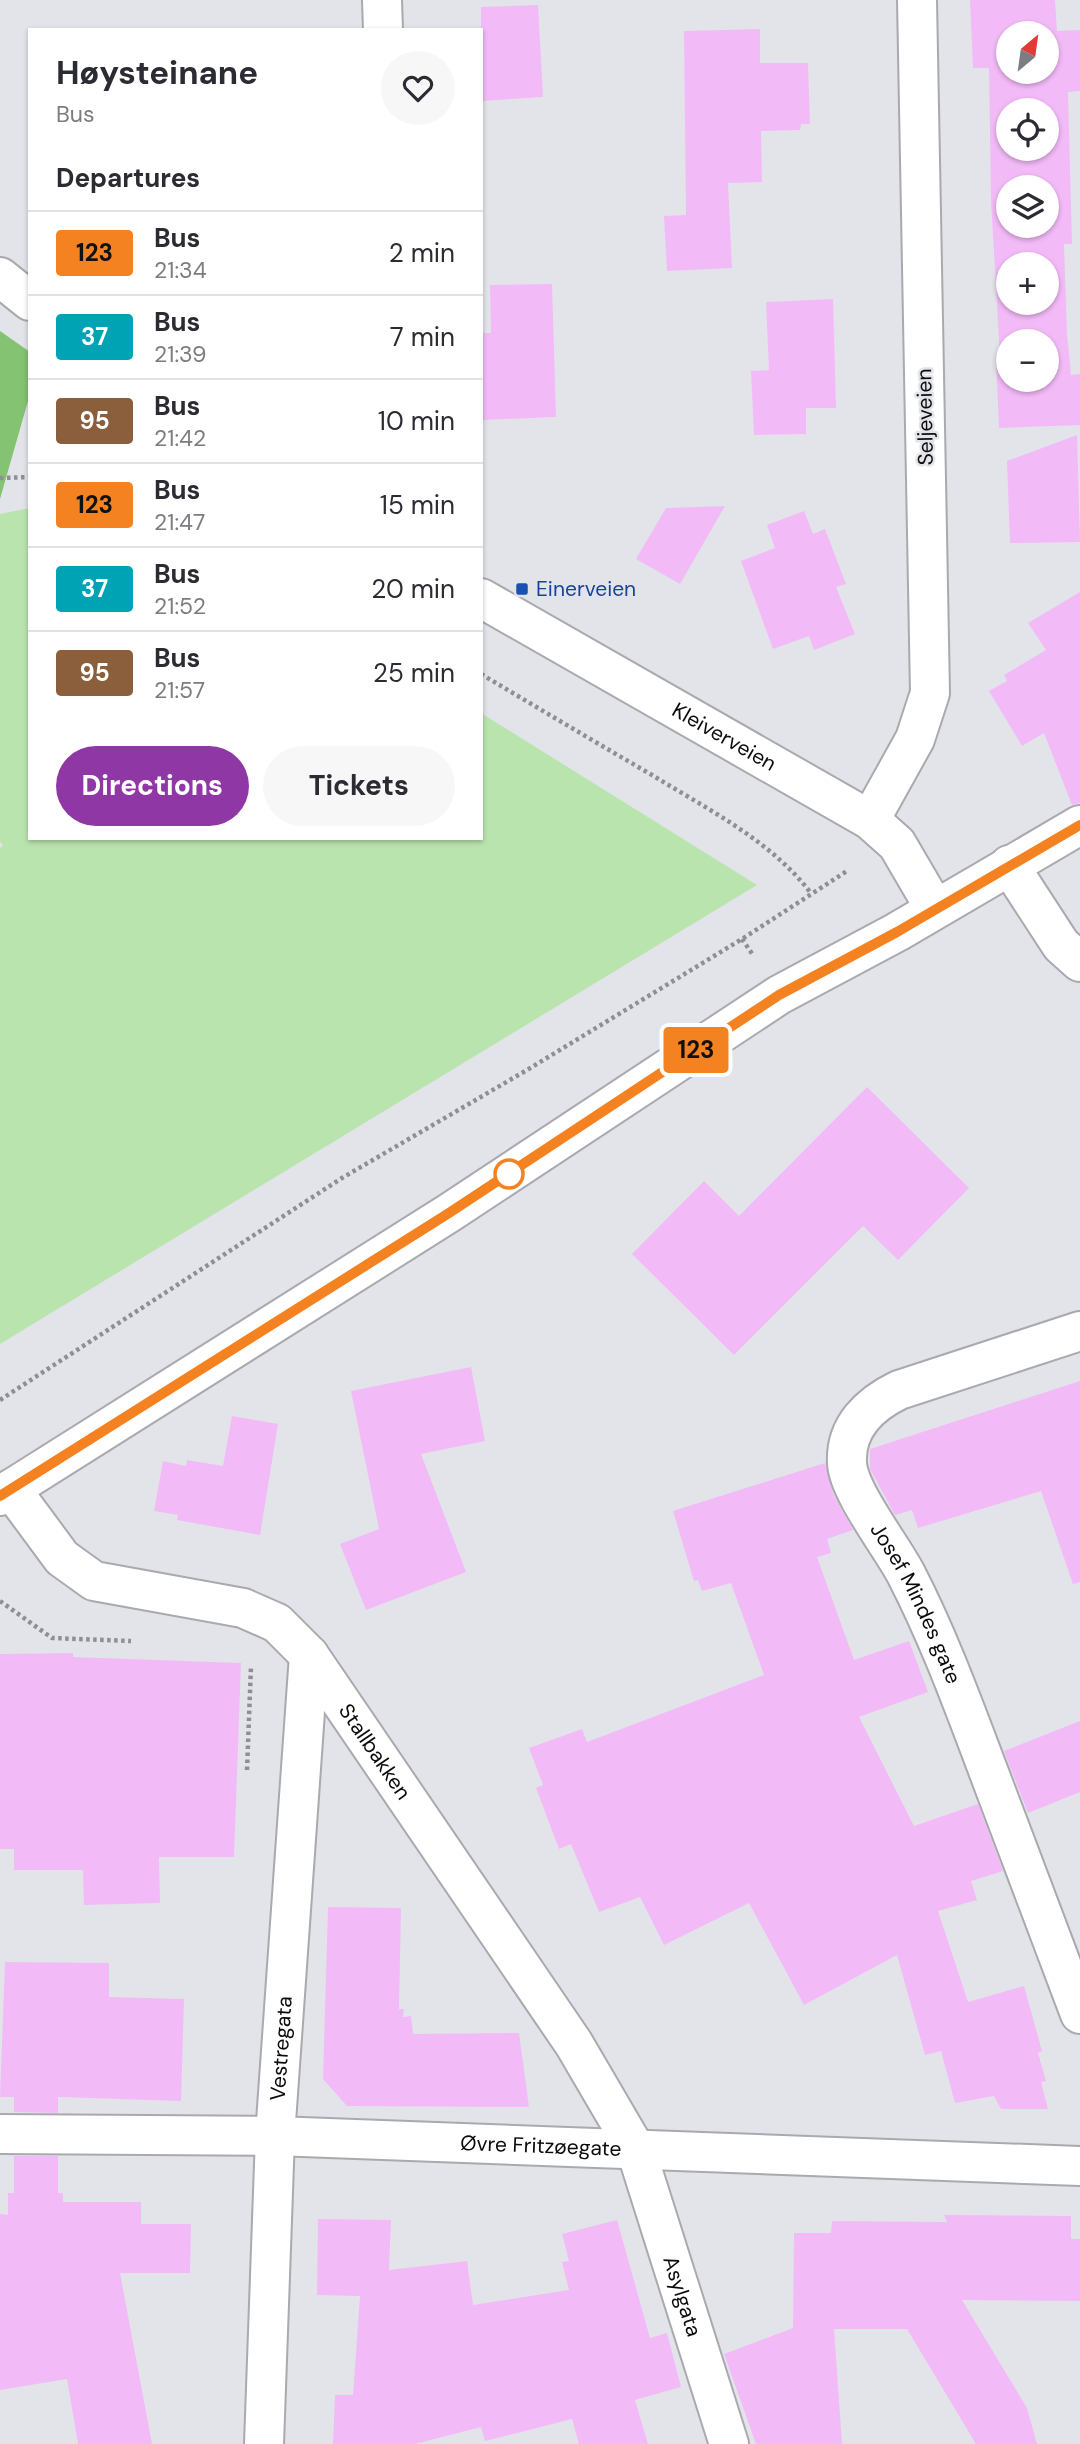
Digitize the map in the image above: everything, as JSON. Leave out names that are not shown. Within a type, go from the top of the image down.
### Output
[{"type":"street","points":[[382,0],[383,28]]},
{"type":"street","name":"Seljeveien","points":[[870,820],[915,739],[930,693],[917,0]]},
{"type":"street","points":[[0,277],[28,299]]},
{"type":"street","name":"Kleiverveien","points":[[483,599],[870,820],[897,844],[935,909]]},
{"type":"street","points":[[5,1492],[449,1213],[779,995],[1080,825]]},
{"type":"street","points":[[1009,865],[1060,945],[1080,962]]},
{"type":"street","name":"Josef Mindes gate","points":[[1080,1331],[899,1390],[873,1403],[859,1420],[850,1441],[846,1464],[856,1490],[904,1569],[939,1644],[1080,2014]]},
{"type":"street","name":"Stallbakken","points":[[5,1492],[62,1558],[94,1581],[243,1608],[277,1623],[309,1655],[574,2044],[636,2150]]},
{"type":"street","name":"Vestregata","points":[[264,2444],[275,2136],[309,1655]]},
{"type":"street","name":"Øvre Fritzøegate","points":[[0,2134],[275,2136],[1080,2166]]},
{"type":"street","name":"Asylgata","points":[[636,2150],[723,2440]]},
{"type":"path","points":[[0,478],[28,477]]},
{"type":"path","points":[[483,675],[705,807],[771,851],[794,872],[810,892]]},
{"type":"path","points":[[0,1400],[342,1178],[527,1070],[742,939],[810,892],[847,871]]},
{"type":"path","points":[[742,939],[755,959]]},
{"type":"path","points":[[0,1601],[52,1638],[135,1642]]},
{"type":"path","points":[[245,1656],[251,1665],[247,1779]]},
{"type":"green space","points":[[0,331],[28,351],[28,401],[0,499]]},
{"type":"green space","points":[[28,508],[28,840],[483,840],[483,714],[757,885],[0,1344],[0,848],[3,845],[0,842],[0,514]]},
{"type":"building","points":[[970,0],[1055,0],[1056,21],[996,21],[996,84],[1059,84],[1059,31],[1080,30],[1080,91],[1068,92],[1072,244],[1064,244],[1067,333],[1071,375],[1080,374],[1080,425],[999,428],[997,392],[1059,392],[1059,329],[998,329],[998,315],[1059,315],[1059,252],[996,252],[996,287],[991,200],[989,68],[973,68]]},
{"type":"building","points":[[538,5],[543,97],[483,101],[481,7]]},
{"type":"building","points":[[760,29],[760,63],[808,63],[810,124],[801,124],[800,130],[761,131],[762,182],[728,183],[732,268],[667,271],[664,216],[686,215],[684,31]]},
{"type":"building","points":[[552,284],[556,417],[483,420],[483,333],[491,333],[490,285]]},
{"type":"building","points":[[833,299],[836,408],[806,408],[806,434],[754,435],[751,371],[769,370],[766,302]]},
{"type":"building","points":[[1077,435],[1080,542],[1010,543],[1007,461]]},
{"type":"building","points":[[725,506],[680,584],[636,559],[666,508]]},
{"type":"building","points":[[804,511],[813,534],[825,529],[846,584],[836,587],[855,634],[814,650],[809,636],[773,649],[741,561],[775,548],[767,525]]},
{"type":"building","points":[[1080,592],[1080,803],[1072,805],[1044,733],[1022,746],[989,691],[1007,681],[1004,675],[1046,650],[1028,623]]},
{"type":"building","points":[[867,1087],[969,1188],[898,1260],[863,1226],[734,1355],[632,1254],[704,1181],[739,1216]]},
{"type":"building","points":[[471,1367],[485,1441],[421,1454],[466,1572],[366,1610],[340,1544],[379,1529],[351,1391]]},
{"type":"building","points":[[1080,1381],[1080,1582],[1073,1584],[1041,1491],[918,1528],[912,1510],[895,1515],[870,1469],[870,1449]]},
{"type":"building","points":[[232,1416],[278,1424],[260,1535],[177,1520],[178,1515],[154,1511],[163,1461],[186,1466],[187,1460],[223,1466]]},
{"type":"building","points":[[825,1463],[834,1496],[853,1530],[827,1539],[831,1553],[817,1557],[854,1660],[909,1641],[928,1692],[859,1717],[914,1826],[978,1804],[1003,1871],[971,1881],[977,1900],[938,1911],[968,2002],[1024,1986],[1042,2051],[1038,2053],[1046,2081],[1041,2082],[1048,2109],[1001,2109],[994,2096],[955,2103],[941,2051],[925,2055],[897,1955],[804,2005],[749,1903],[664,1945],[640,1897],[599,1912],[571,1844],[559,1849],[536,1788],[543,1785],[529,1748],[582,1729],[587,1742],[764,1675],[731,1583],[702,1591],[698,1580],[694,1581],[673,1511]]},
{"type":"building","points":[[73,1653],[73,1657],[241,1663],[234,1857],[159,1857],[160,1903],[84,1905],[83,1870],[14,1870],[14,1849],[0,1849],[0,1654]]},
{"type":"building","points":[[1080,1721],[1080,1792],[1028,1813],[1004,1751]]},
{"type":"building","points":[[328,1907],[401,1908],[399,2009],[404,2009],[403,2017],[411,2016],[413,2034],[519,2033],[529,2107],[347,2106],[323,2079]]},
{"type":"building","points":[[5,1962],[109,1963],[109,1997],[184,1999],[181,2101],[58,2097],[58,2113],[14,2112],[14,2097],[0,2097]]},
{"type":"building","points":[[14,2156],[58,2156],[58,2193],[63,2193],[63,2202],[141,2202],[141,2224],[191,2224],[190,2273],[120,2273],[152,2444],[78,2444],[67,2379],[0,2390],[0,2214],[8,2215],[8,2193],[14,2193]]},
{"type":"building","points":[[944,2215],[1071,2216],[1071,2239],[1080,2239],[1080,2301],[962,2300],[1027,2408],[1037,2444],[976,2444],[907,2329],[834,2329],[842,2444],[756,2444],[724,2354],[793,2328],[794,2233],[831,2233],[832,2221],[947,2222]]},
{"type":"building","points":[[318,2219],[391,2220],[389,2270],[467,2261],[473,2305],[569,2290],[562,2262],[569,2261],[562,2234],[617,2220],[650,2338],[667,2333],[681,2387],[635,2400],[648,2444],[579,2444],[572,2419],[485,2441],[481,2427],[415,2444],[333,2444],[335,2395],[353,2395],[360,2296],[317,2295]]},
{"type":"bus line","name":"123","points":[[0,1496],[449,1213],[779,995],[897,932],[1080,825]]},
{"type":"place","name":"Einerveien","points":[[522,589]]}]
